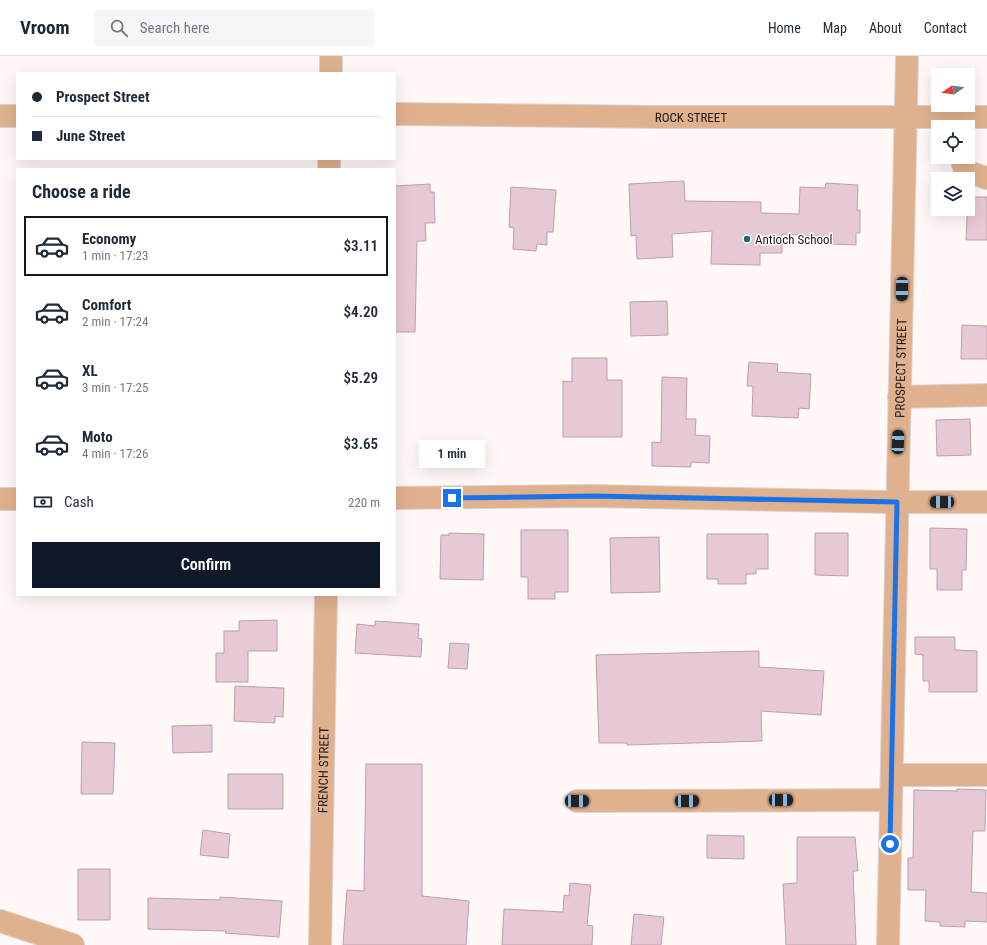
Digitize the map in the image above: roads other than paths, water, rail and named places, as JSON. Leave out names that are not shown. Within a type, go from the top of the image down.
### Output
[{"type":"street","points":[[331,56],[331,72]]},
{"type":"street","name":"PROSPECT STREET","points":[[888,945],[907,56]]},
{"type":"street","name":"ROCK STREET","points":[[396,114],[906,118],[931,120]]},
{"type":"street","points":[[0,116],[16,116]]},
{"type":"street","name":"ROCK STREET","points":[[967,120],[987,117]]},
{"type":"street","points":[[963,164],[965,171],[987,178]]},
{"type":"street","points":[[899,397],[987,395]]},
{"type":"street","points":[[396,498],[593,496],[897,502],[987,502]]},
{"type":"street","points":[[0,499],[16,499]]},
{"type":"street","name":"FRENCH STREET","points":[[320,945],[326,596]]},
{"type":"street","points":[[892,775],[987,775]]},
{"type":"street","points":[[577,801],[891,800]]},
{"type":"street","points":[[0,921],[73,945]]},
{"type":"place","name":"Antioch School","points":[[747,239]]}]
